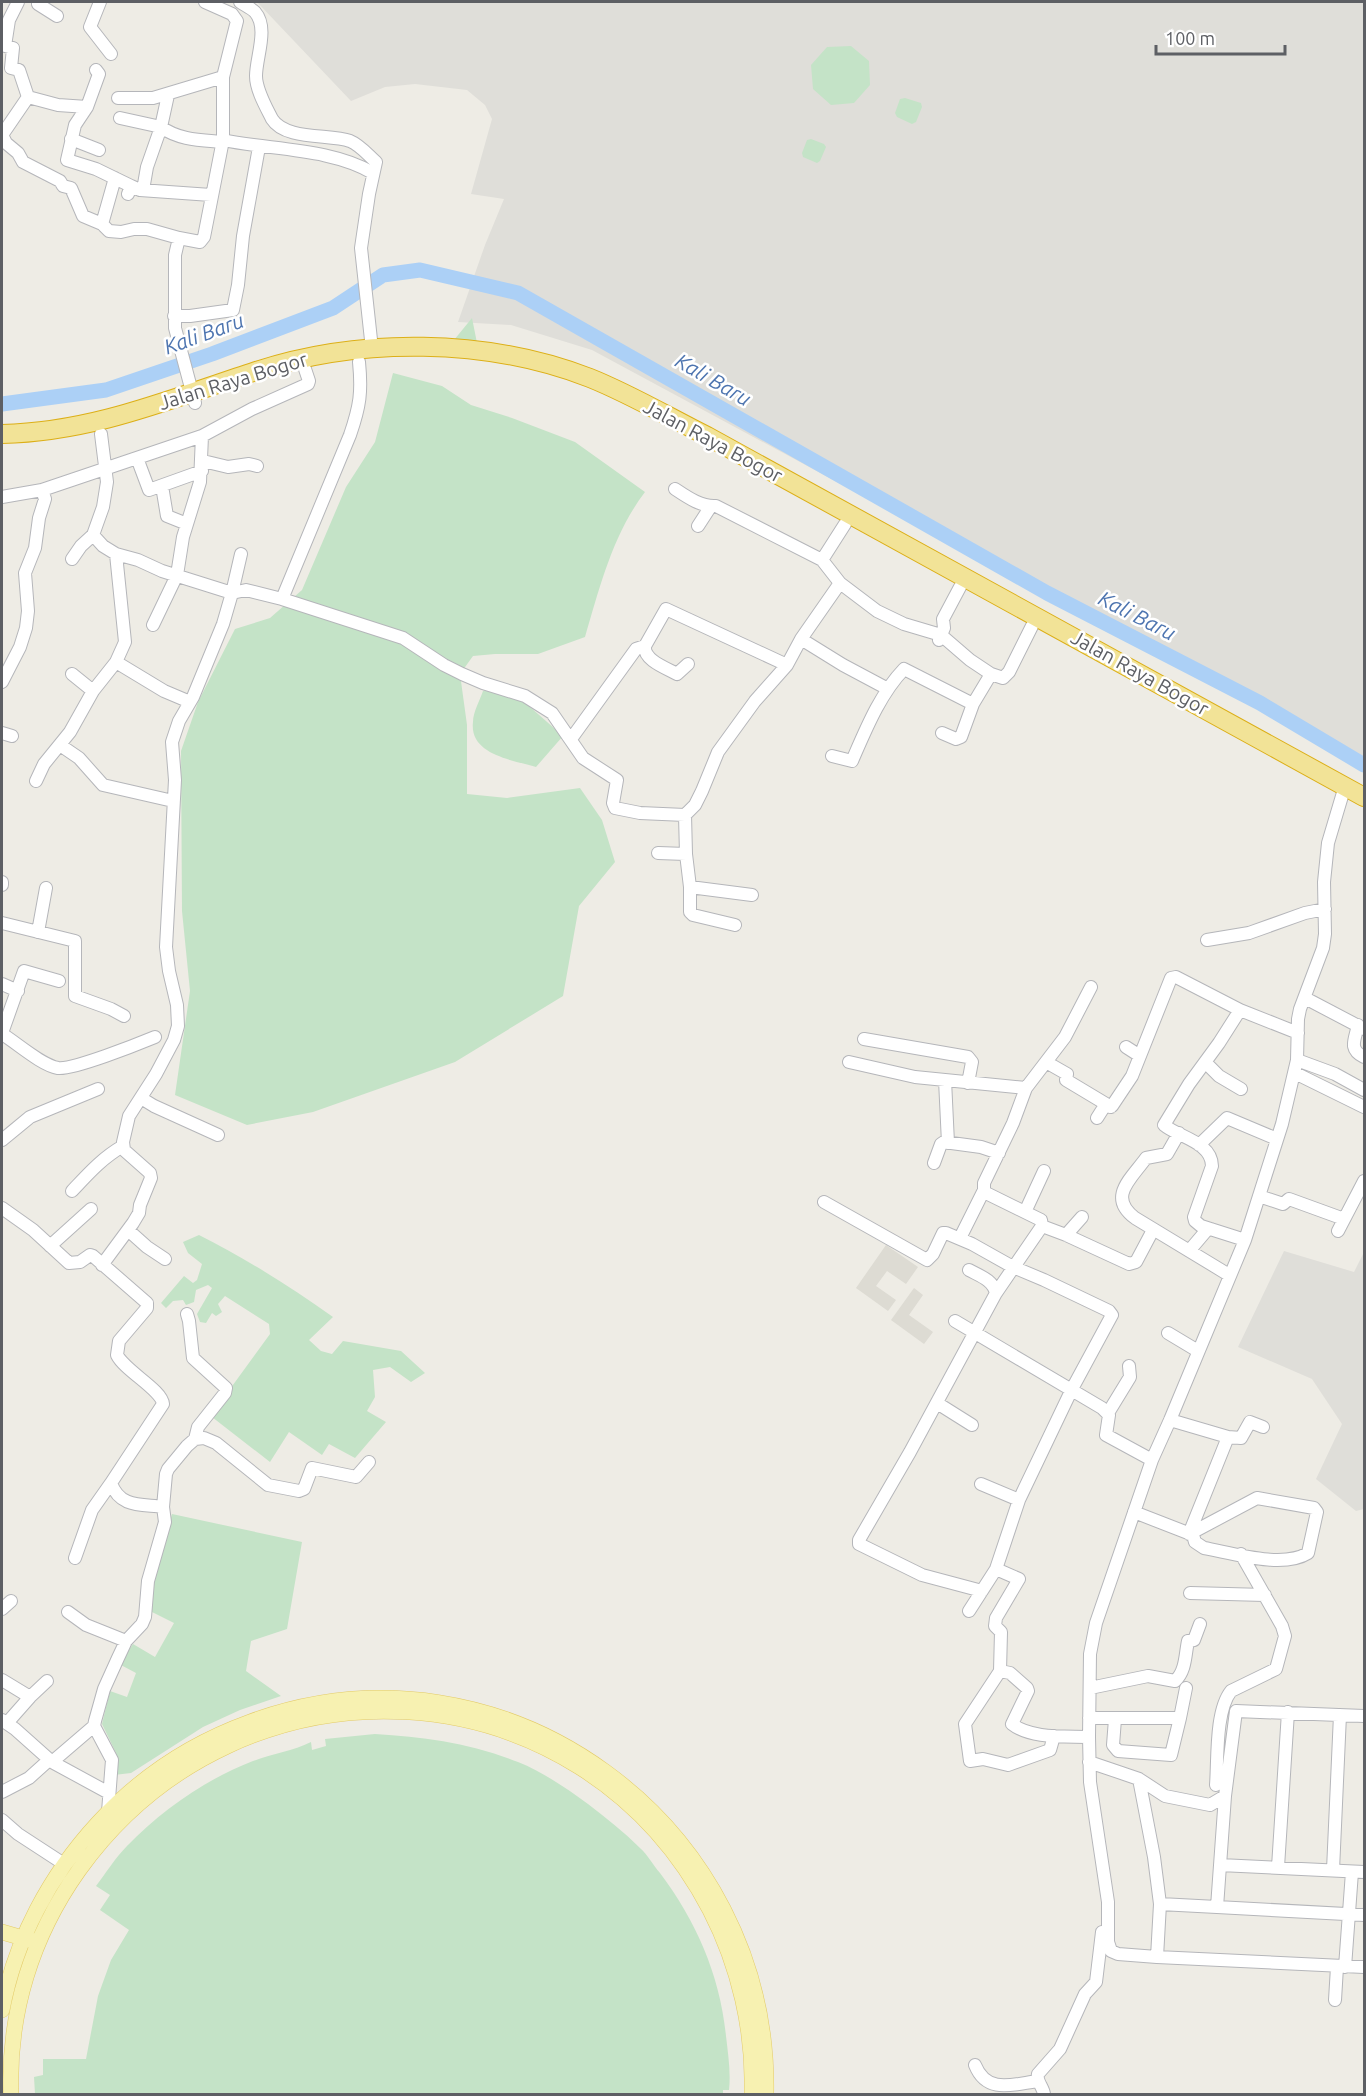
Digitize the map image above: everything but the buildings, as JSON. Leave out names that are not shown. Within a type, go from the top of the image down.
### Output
[{"type":"highway","name":"Jalan Raya Bogor","points":[[2,434],[35,433],[98,422],[301,358],[330,352],[444,346],[532,361],[605,384],[707,436],[960,587],[1343,791],[1365,797]]},
{"type":"highway","name":"Jalan Raya Bogor","points":[[2,444],[34,444],[101,434],[192,392],[305,369],[359,362],[443,358],[557,378],[602,396],[838,516],[1343,791],[1365,808]]},
{"type":"main road","points":[[2,2010],[14,1962],[93,1850],[166,1765],[198,1745],[231,1729],[285,1712],[341,1701],[390,1699],[419,1701],[496,1716],[568,1747],[601,1768],[632,1792],[661,1820],[705,1876],[726,1915],[750,1974],[764,2045],[766,2094]]},
{"type":"main road","points":[[30,1940],[41,1900],[64,1864],[108,1812],[190,1765],[246,1737],[311,1718],[352,1712],[394,1710],[435,1714],[476,1722],[516,1735],[554,1752],[590,1774],[653,1828],[678,1859],[700,1892],[733,1964],[744,2002],[750,2042],[752,2094]]},
{"type":"main road","points":[[2,1932],[30,1940]]},
{"type":"main road","points":[[11,2094],[10,2068],[13,2033],[19,2001],[14,1962]]},
{"type":"street","points":[[18,2],[9,20],[3,46],[13,48],[11,68],[19,70],[28,98]]},
{"type":"street","points":[[37,2],[57,16]]},
{"type":"street","points":[[100,2],[90,27],[111,54]]},
{"type":"street","points":[[28,98],[2,135],[23,162],[60,181],[63,186],[71,188],[83,216],[102,224],[109,231],[147,230],[200,242],[222,141],[223,77],[234,36],[236,18],[205,2]]},
{"type":"street","points":[[240,2],[255,12],[260,21],[261,34],[256,78],[274,121],[283,130],[354,143],[376,162],[361,248],[372,349]]},
{"type":"street","points":[[96,70],[99,78],[87,107],[76,121],[67,160],[96,169],[134,190],[211,195]]},
{"type":"street","points":[[118,98],[153,98],[168,95],[223,77]]},
{"type":"street","points":[[134,190],[147,166],[161,127],[168,95]]},
{"type":"street","points":[[28,98],[58,105],[87,107]]},
{"type":"street","points":[[120,118],[161,127],[168,133],[183,138],[222,141],[328,157],[346,161],[373,172]]},
{"type":"street","points":[[71,140],[99,150]]},
{"type":"street","points":[[174,316],[233,310],[243,236],[260,147]]},
{"type":"street","points":[[102,224],[115,178]]},
{"type":"street","points":[[179,238],[175,255],[174,316],[192,392]]},
{"type":"street","points":[[282,599],[356,415],[362,390],[359,362]]},
{"type":"street","points":[[2,497],[42,490],[202,436],[252,409],[308,384],[305,369]]},
{"type":"street","points":[[72,559],[93,535],[100,521],[105,500],[107,482],[101,434]]},
{"type":"street","points":[[153,625],[177,575],[183,537],[200,482],[202,436]]},
{"type":"street","points":[[137,459],[147,489],[162,486],[202,466],[228,467],[249,464],[256,466]]},
{"type":"street","points":[[162,486],[167,516],[187,524]]},
{"type":"street","points":[[675,489],[698,503],[716,506],[822,560],[840,583],[877,611],[939,639],[991,674],[1003,678],[1009,672],[1032,626]]},
{"type":"street","points":[[2,682],[20,647],[26,628],[28,611],[25,573],[35,548],[39,518],[45,498],[42,490]]},
{"type":"street","points":[[698,526],[711,506]]},
{"type":"street","points":[[822,560],[838,516]]},
{"type":"street","points":[[93,535],[103,546],[116,554],[177,575],[232,593],[246,590],[282,599],[403,638],[444,665],[483,683],[525,696],[552,713],[583,758],[617,780],[613,803],[615,808],[640,813],[685,815]]},
{"type":"street","points":[[36,781],[44,764],[70,732],[93,691],[116,662],[125,642],[116,554]]},
{"type":"street","points":[[72,1191],[102,1160],[123,1146],[129,1116],[174,1040],[178,1026],[177,1005],[166,947],[175,780],[172,742],[179,721],[190,702],[223,624],[241,554]]},
{"type":"street","points":[[735,926],[693,915],[690,912],[685,815],[702,792],[718,752],[755,701],[787,665],[801,639],[840,583]]},
{"type":"street","points":[[939,639],[944,628],[943,619],[960,587]]},
{"type":"street","points":[[688,664],[677,674],[648,657],[645,652],[645,646],[666,609],[787,665]]},
{"type":"street","points":[[801,639],[888,689]]},
{"type":"street","points":[[571,739],[636,649],[645,646]]},
{"type":"street","points":[[116,662],[164,691],[190,702]]},
{"type":"street","points":[[832,756],[852,761],[873,716],[888,689],[903,669],[973,704]]},
{"type":"street","points":[[72,674],[93,691]]},
{"type":"street","points":[[942,733],[956,739],[961,737],[973,704],[991,674]]},
{"type":"street","points":[[60,745],[79,758],[103,785],[173,801]]},
{"type":"street","points":[[1343,791],[1328,843],[1324,882],[1323,948],[1298,1019],[1295,1073],[1277,1139],[1245,1240],[1152,1460],[1096,1623],[1090,1654],[1089,1762],[1093,1807],[1108,1902],[1108,1946],[1114,1953],[1365,1967]]},
{"type":"street","points":[[658,853],[686,854]]},
{"type":"street","points":[[690,887],[752,895]]},
{"type":"street","points":[[38,932],[45,888]]},
{"type":"street","points":[[1207,940],[1249,933],[1305,913],[1325,909]]},
{"type":"street","points":[[2,923],[76,941],[74,985],[77,998],[111,1009],[124,1017]]},
{"type":"street","points":[[59,981],[24,971],[2,1034],[46,1063],[61,1068],[122,1050],[155,1037]]},
{"type":"street","points":[[1111,1107],[1132,1076],[1172,977],[1240,1010],[1298,1033]]},
{"type":"street","points":[[2,984],[18,992]]},
{"type":"street","points":[[960,1238],[984,1190],[984,1183],[1026,1088],[1065,1037],[1091,987]]},
{"type":"street","points":[[1305,998],[1361,1027],[1353,1046],[1357,1053],[1365,1057]]},
{"type":"street","points":[[1240,1010],[1188,1084],[1164,1125],[1199,1145],[1212,1159],[1212,1166],[1194,1220],[1201,1226],[1245,1240]]},
{"type":"street","points":[[864,1038],[969,1057],[972,1062],[968,1083]]},
{"type":"street","points":[[1126,1047],[1140,1056]]},
{"type":"street","points":[[1297,1060],[1335,1074],[1365,1090]]},
{"type":"street","points":[[849,1062],[915,1077],[1026,1088]]},
{"type":"street","points":[[1046,1062],[1067,1074],[1066,1080],[1111,1107]]},
{"type":"street","points":[[1204,1062],[1219,1076],[1241,1089]]},
{"type":"street","points":[[1295,1073],[1365,1107]]},
{"type":"street","points":[[945,1080],[948,1143]]},
{"type":"street","points":[[2,1140],[30,1117],[98,1089]]},
{"type":"street","points":[[141,1098],[218,1135]]},
{"type":"street","points":[[1097,1118],[1104,1107],[1111,1107]]},
{"type":"street","points":[[1199,1145],[1225,1118],[1277,1139]]},
{"type":"street","points":[[1179,1133],[1167,1154],[1146,1158],[1122,1194],[1122,1202],[1127,1212],[1153,1230],[1181,1244],[1230,1275]]},
{"type":"street","points":[[934,1163],[941,1144],[944,1142],[981,1147],[999,1153]]},
{"type":"street","points":[[102,1265],[139,1213],[152,1176],[123,1146]]},
{"type":"street","points":[[1025,1212],[1044,1171]]},
{"type":"street","points":[[1338,1231],[1365,1181]]},
{"type":"street","points":[[982,1591],[922,1575],[859,1544],[861,1535],[910,1452],[996,1293],[1042,1226],[1041,1220],[984,1190]]},
{"type":"street","points":[[1259,1196],[1283,1204],[1289,1199],[1344,1219]]},
{"type":"street","points":[[824,1202],[927,1260],[933,1254],[943,1233],[946,1233],[1112,1314],[1072,1389],[1019,1500],[996,1569],[969,1611]]},
{"type":"street","points":[[2,1208],[22,1221],[71,1264],[80,1262],[91,1255],[147,1303],[147,1308],[119,1341],[117,1355],[125,1366],[163,1401],[160,1409],[90,1513],[75,1558]]},
{"type":"street","points":[[50,1246],[91,1209]]},
{"type":"street","points":[[1066,1234],[1082,1217]]},
{"type":"street","points":[[1042,1226],[1066,1234],[1129,1264],[1138,1259],[1153,1230]]},
{"type":"street","points":[[1189,1251],[1206,1231],[1211,1229]]},
{"type":"street","points":[[128,1230],[165,1259]]},
{"type":"street","points":[[969,1270],[993,1284],[996,1293]]},
{"type":"street","points":[[2,1792],[29,1778],[94,1726],[104,1689],[126,1641],[142,1624],[145,1617],[148,1581],[161,1539],[168,1469],[195,1439],[198,1427],[225,1393],[226,1388],[193,1358],[187,1314]]},
{"type":"street","points":[[955,1321],[1072,1389],[1108,1413]]},
{"type":"street","points":[[1168,1333],[1198,1351]]},
{"type":"street","points":[[1129,1366],[1130,1377],[1108,1413],[1106,1435],[1152,1460]]},
{"type":"street","points":[[937,1403],[972,1425]]},
{"type":"street","points":[[1170,1420],[1228,1437],[1242,1438],[1251,1422],[1263,1427]]},
{"type":"street","points":[[1191,1534],[1228,1437]]},
{"type":"street","points":[[195,1439],[204,1438],[216,1443],[268,1485],[299,1491],[304,1489],[312,1468],[356,1477],[369,1462]]},
{"type":"street","points":[[111,1483],[116,1494],[123,1500],[163,1513]]},
{"type":"street","points":[[981,1484],[1019,1500]]},
{"type":"street","points":[[1134,1512],[1191,1534],[1195,1542],[1204,1548],[1269,1559],[1300,1558],[1310,1549],[1317,1511],[1314,1508],[1257,1498],[1191,1534]]},
{"type":"street","points":[[1216,1785],[1220,1725],[1228,1696],[1231,1691],[1271,1673],[1278,1666],[1285,1633],[1241,1554]]},
{"type":"street","points":[[996,1569],[1019,1579],[996,1618],[995,1626],[1001,1632],[1000,1671],[965,1724],[970,1761],[983,1759],[1008,1765],[1050,1750],[1054,1736]]},
{"type":"street","points":[[1190,1593],[1265,1595]]},
{"type":"street","points":[[68,1612],[86,1624],[126,1641]]},
{"type":"street","points":[[1090,1688],[1148,1676],[1175,1681],[1180,1676],[1185,1662],[1187,1642],[1194,1640],[1200,1624]]},
{"type":"street","points":[[1000,1671],[1010,1673],[1028,1691],[1012,1724],[1027,1731],[1054,1736],[1089,1737]]},
{"type":"street","points":[[2,1680],[30,1697]]},
{"type":"street","points":[[47,1681],[4,1721],[51,1761],[109,1793]]},
{"type":"street","points":[[1115,1719],[1113,1745],[1118,1751],[1171,1755],[1186,1688]]},
{"type":"street","points":[[1217,1907],[1225,1796],[1235,1713],[1241,1710],[1365,1716]]},
{"type":"street","points":[[1278,1867],[1288,1712]]},
{"type":"street","points":[[1333,1870],[1340,1715]]},
{"type":"street","points":[[1089,1718],[1180,1718]]},
{"type":"street","points":[[94,1726],[112,1760],[108,1812]]},
{"type":"street","points":[[1089,1762],[1139,1779],[1165,1796],[1210,1805],[1224,1821]]},
{"type":"street","points":[[1139,1779],[1156,1867],[1160,1904],[1157,1957]]},
{"type":"street","points":[[1210,1805],[1225,1796]]},
{"type":"street","points":[[2,1820],[18,1834],[64,1864]]},
{"type":"street","points":[[1220,1865],[1358,1872],[1335,2000]]},
{"type":"street","points":[[1160,1904],[1365,1915]]},
{"type":"street","points":[[1032,2094],[1037,2079],[1060,2049],[1086,1994],[1096,1982],[1102,1935],[1109,1921]]},
{"type":"street","points":[[975,2064],[985,2080],[995,2085],[1037,2079]]},
{"type":"street","points":[[1037,2079],[1044,2094]]},
{"type":"shaded area","points":[[257,2],[1364,2],[1364,766],[592,350],[511,325],[458,322],[504,199],[471,194],[492,119],[485,105],[467,90],[415,84],[385,87],[351,101]]},
{"type":"shaded area","points":[[886,1245],[918,1267],[906,1284],[887,1271],[876,1286],[896,1300],[888,1311],[856,1288]]},
{"type":"shaded area","points":[[1284,1251],[1354,1272],[1364,1252],[1364,1509],[1356,1511],[1316,1479],[1342,1424],[1312,1379],[1238,1347]]},
{"type":"shaded area","points":[[914,1288],[923,1295],[909,1315],[933,1332],[924,1344],[891,1320]]},
{"type":"green space","points":[[851,46],[869,61],[870,85],[854,103],[831,105],[813,89],[811,65],[827,47]]},
{"type":"green space","points":[[905,98],[921,103],[922,107],[916,122],[912,124],[897,117],[895,113],[900,99]]},
{"type":"green space","points":[[811,139],[826,147],[817,163],[803,157],[802,153],[807,140]]},
{"type":"green space","points":[[472,318],[477,343],[454,340]]},
{"type":"green space","points":[[393,373],[442,386],[471,405],[575,442],[645,492],[624,525],[616,543],[585,637],[538,654],[473,656],[460,674],[467,725],[467,794],[507,798],[580,788],[602,820],[615,862],[579,906],[563,996],[455,1062],[313,1112],[247,1125],[175,1095],[190,991],[182,911],[181,751],[198,702],[235,629],[270,618],[302,590],[346,487],[375,442]]},
{"type":"green space","points":[[483,691],[513,692],[563,736],[536,767],[494,754],[478,742],[474,733],[473,718]]},
{"type":"green space","points":[[199,1235],[268,1273],[333,1317],[309,1340],[321,1351],[332,1354],[343,1341],[401,1351],[425,1373],[411,1382],[390,1367],[373,1370],[375,1397],[367,1411],[386,1422],[355,1458],[329,1444],[322,1455],[289,1432],[270,1462],[212,1417],[270,1334],[269,1324],[225,1296],[218,1304],[222,1312],[216,1316],[212,1313],[206,1323],[200,1322],[197,1314],[212,1288],[208,1285],[196,1290],[194,1302],[186,1305],[183,1300],[173,1301],[166,1308],[161,1303],[184,1276],[193,1283],[197,1280],[202,1264],[188,1253],[183,1242]]},
{"type":"green space","points":[[172,1514],[302,1542],[287,1629],[251,1641],[246,1671],[281,1696],[240,1710],[203,1727],[131,1773],[114,1775],[116,1753],[102,1724],[110,1691],[127,1697],[136,1673],[119,1664],[133,1644],[155,1657],[174,1623],[152,1612],[153,1579]]},
{"type":"green space","points":[[375,1734],[429,1739],[465,1746],[500,1755],[527,1766],[588,1804],[643,1851],[685,1910],[712,1970],[723,2013],[729,2063],[729,2090],[723,2090],[723,2094],[35,2094],[34,2077],[43,2075],[43,2059],[86,2059],[98,1996],[111,1960],[129,1930],[100,1910],[110,1895],[96,1886],[127,1846],[170,1808],[202,1786],[236,1768],[311,1742],[312,1750],[326,1746],[325,1739]]},
{"type":"waterway","name":"Kali Baru","points":[[2,404],[106,390],[212,354],[333,308],[383,275],[420,270],[518,293],[1047,593],[1260,703],[1364,765]]}]
